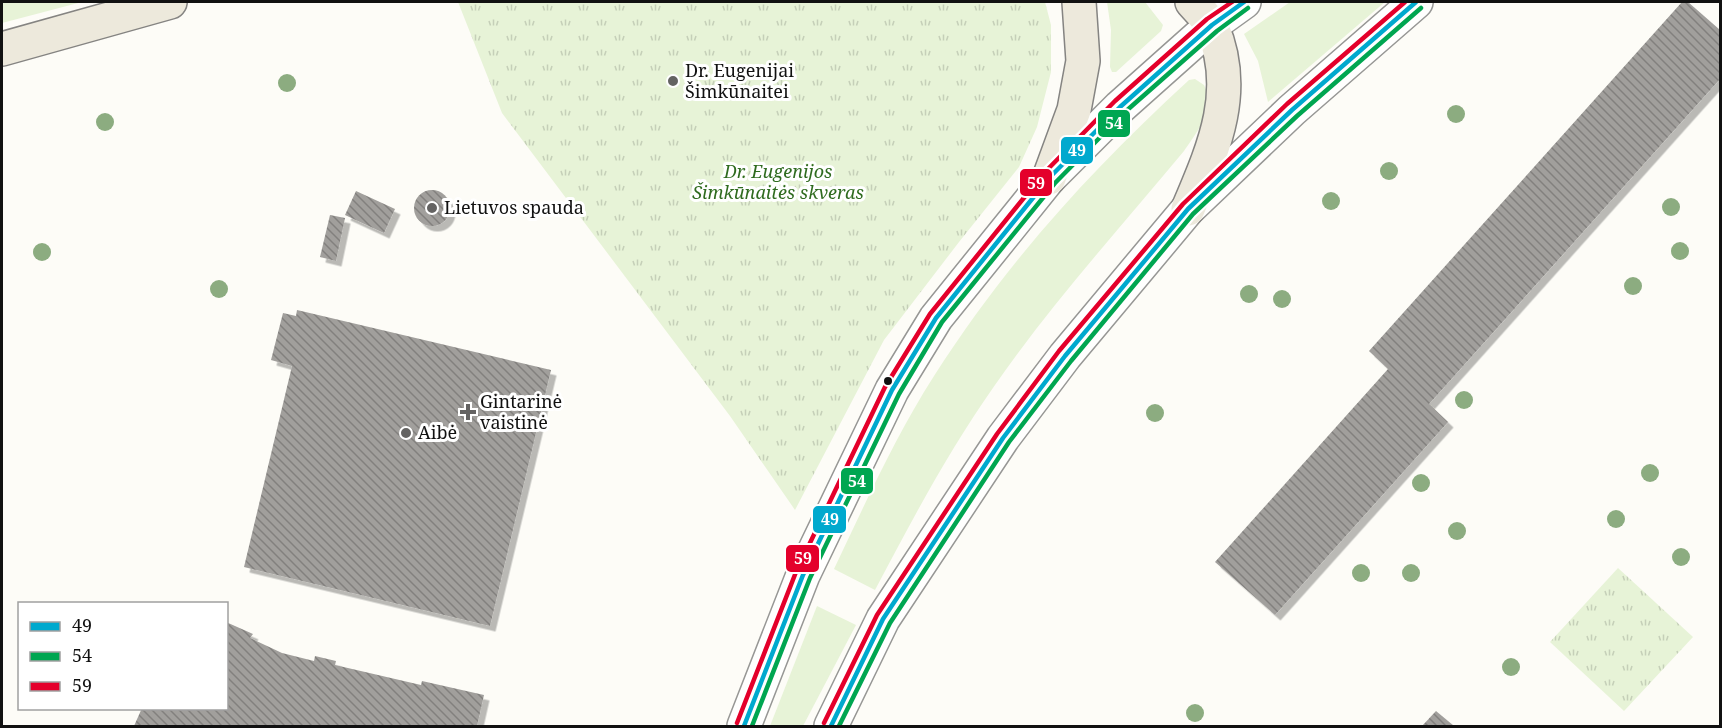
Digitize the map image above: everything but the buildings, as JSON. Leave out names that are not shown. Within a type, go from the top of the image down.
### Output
[{"type":"main road","points":[[2,49],[170,2]]},
{"type":"main road","points":[[1049,178],[1074,110],[1083,61],[1079,2]]},
{"type":"main road","points":[[1188,209],[1213,151],[1221,114],[1225,74],[1202,13]]},
{"type":"street","points":[[744,726],[803,575],[892,390],[936,318],[1049,178],[1120,107],[1202,13],[1244,2]]},
{"type":"street","points":[[831,726],[883,619],[1004,438],[1065,356],[1188,209],[1292,110],[1416,2]]},
{"type":"green space","points":[[2,2],[82,2],[2,23]]},
{"type":"green space","name":"Dr. Eugenijos Šimkūnaitės skveras","points":[[458,2],[1045,2],[1051,25],[1051,72],[1037,127],[1019,167],[884,340],[795,510],[730,416],[502,113]]},
{"type":"green space","points":[[1107,2],[1145,2],[1163,25],[1161,31],[1116,72],[1112,72],[1110,67],[1111,30]]},
{"type":"green space","points":[[1290,2],[1385,2],[1268,102],[1258,61],[1244,34]]},
{"type":"green space","points":[[1195,79],[1204,85],[1208,103],[1203,120],[1194,136],[1184,151],[1063,295],[995,385],[947,460],[875,590],[834,569],[906,423],[934,376],[991,294],[1052,219],[1084,184],[1153,114],[1189,80]]},
{"type":"green space","points":[[1618,568],[1693,637],[1624,711],[1550,642]]},
{"type":"green space","points":[[817,606],[856,625],[803,726],[770,726]]},
{"type":"transit line","name":"59","points":[[737,723],[796,572],[885,387],[930,314],[1044,173],[1115,101],[1207,19],[1232,2]]},
{"type":"transit line","name":"49","points":[[744,726],[803,575],[892,390],[936,318],[1049,178],[1120,107],[1212,25],[1244,2]]},
{"type":"transit line","name":"59","points":[[824,723],[877,615],[997,434],[1059,351],[1183,204],[1287,104],[1405,2]]},
{"type":"transit line","name":"49","points":[[831,726],[883,619],[1003,438],[1065,356],[1188,209],[1292,110],[1416,2]]},
{"type":"transit line","name":"54","points":[[752,726],[810,578],[899,394],[942,322],[1055,183],[1125,112],[1217,31],[1248,8]]},
{"type":"transit line","name":"54","points":[[839,726],[890,623],[1009,442],[1071,361],[1193,214],[1297,116],[1421,8]]},
{"type":"place","name":"Dr. Eugenijai Šimkūnaitei","points":[[673,81]]},
{"type":"place","name":"Lietuvos spauda","points":[[432,208]]},
{"type":"place","name":"Gintarinė vaistinė","points":[[468,412]]},
{"type":"place","name":"Aibė","points":[[406,433]]}]
